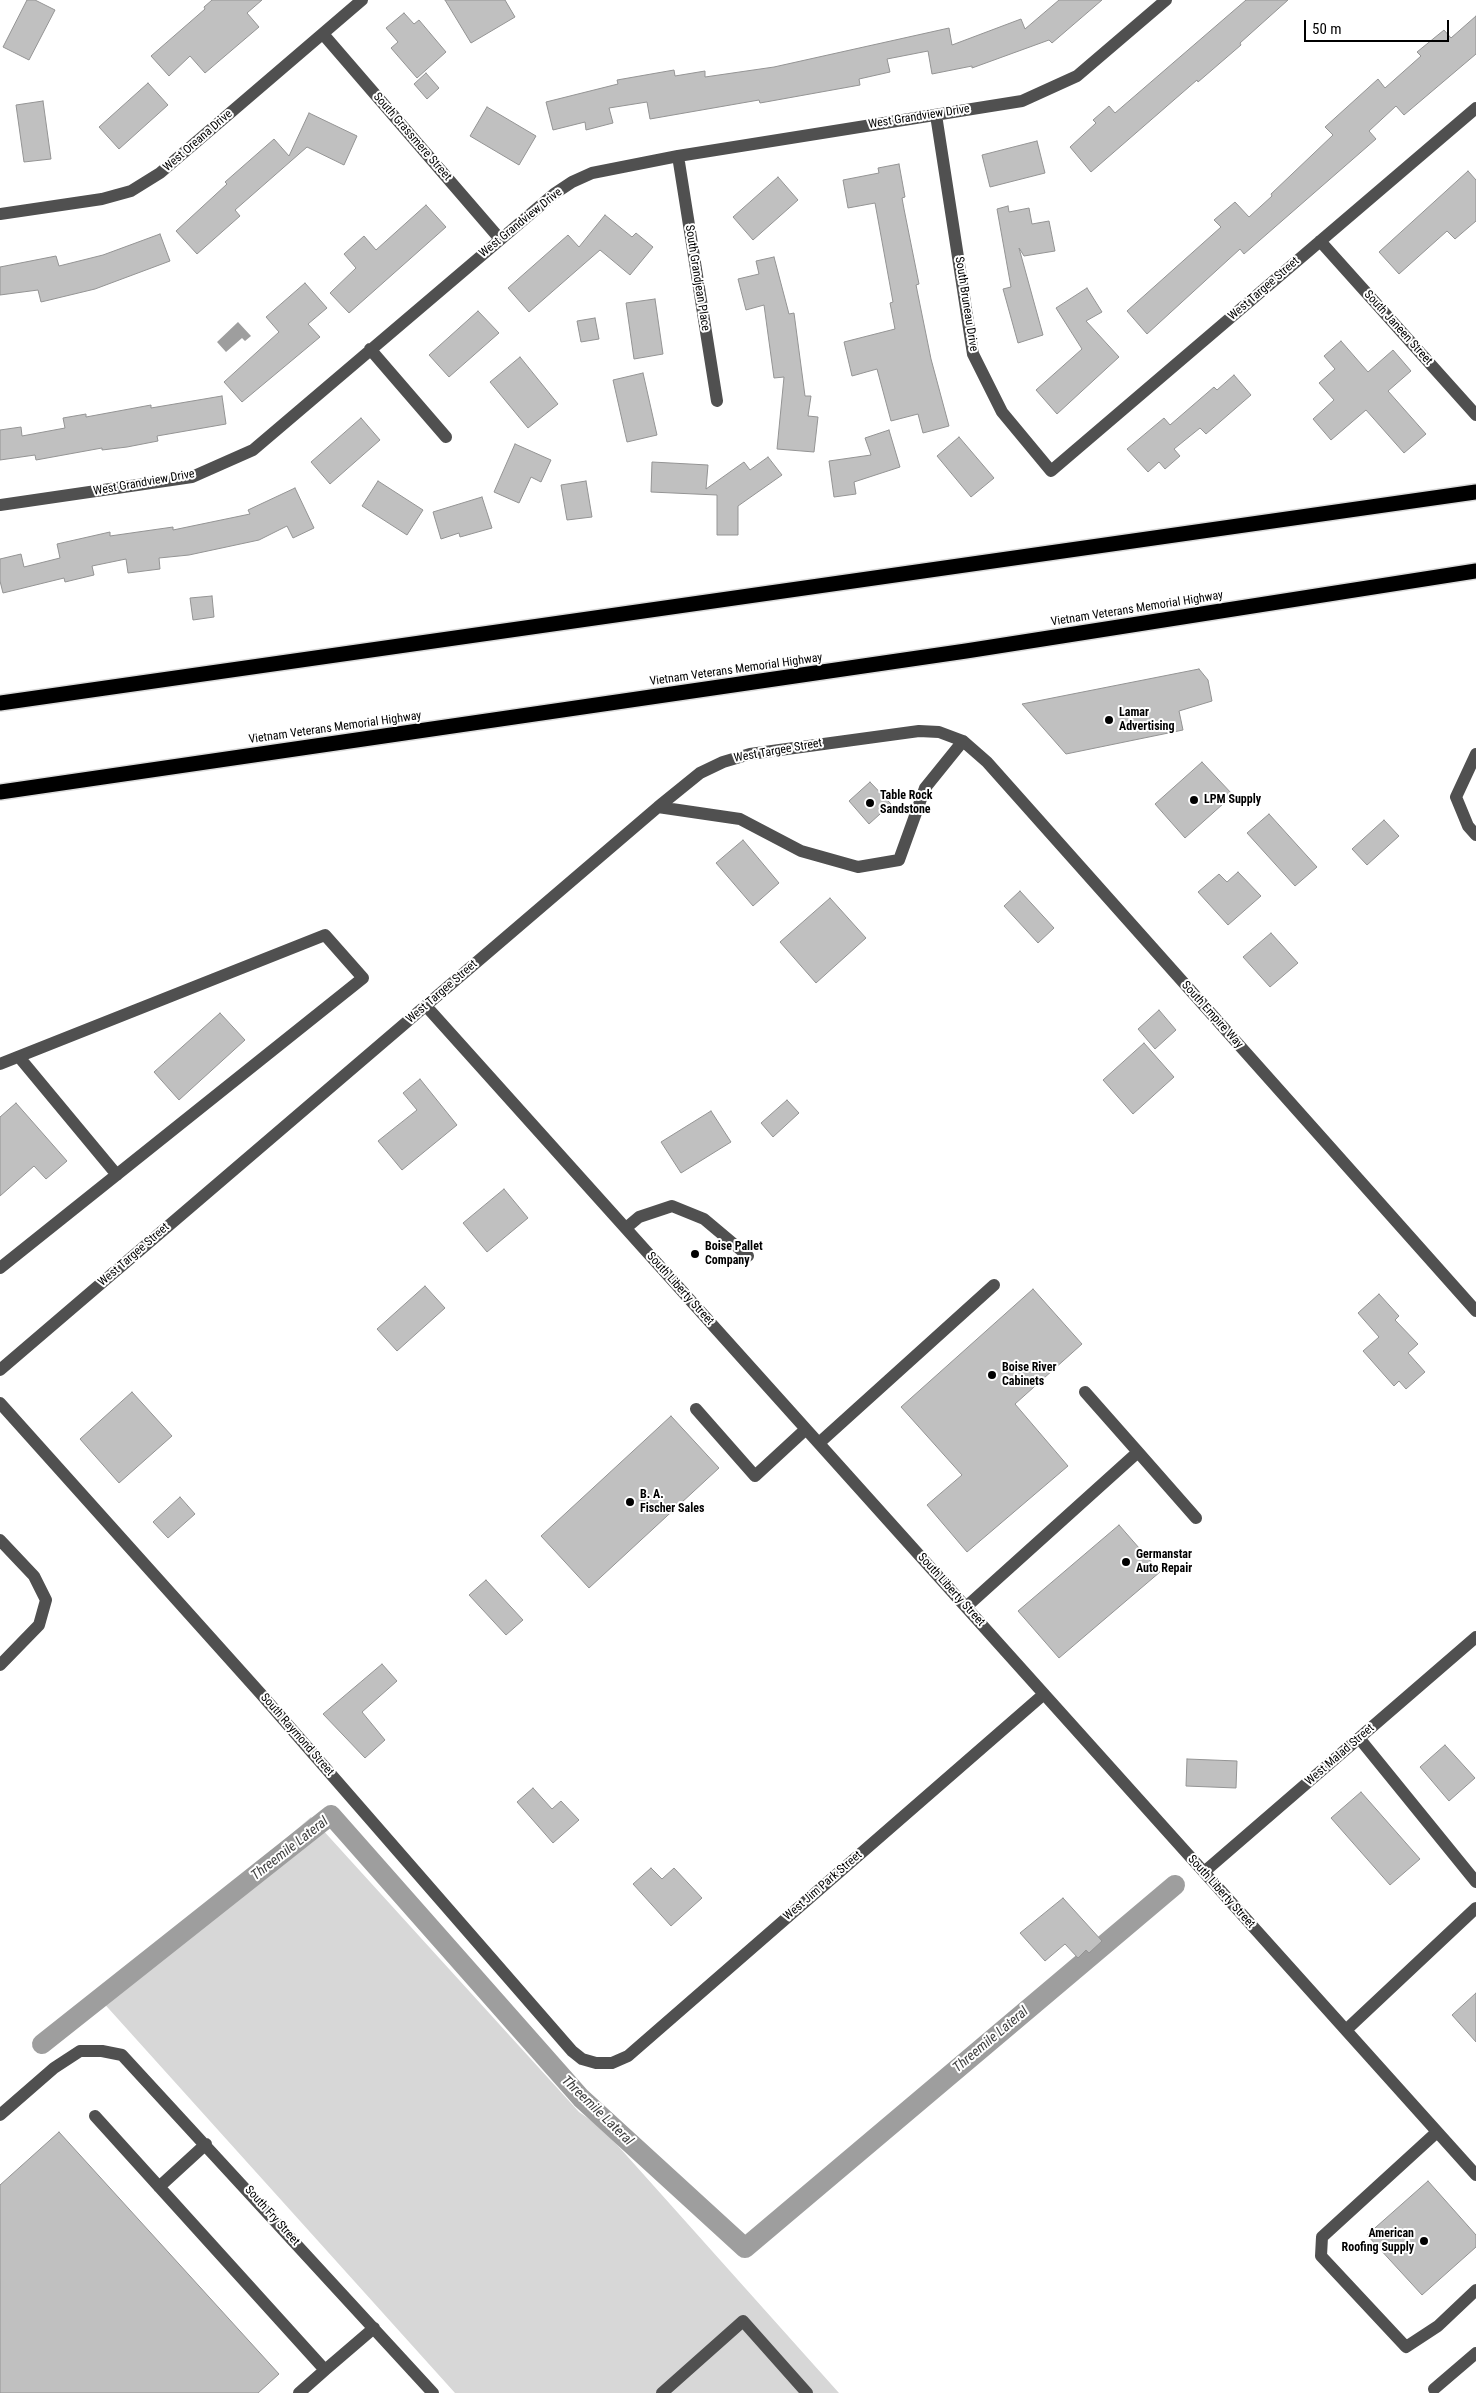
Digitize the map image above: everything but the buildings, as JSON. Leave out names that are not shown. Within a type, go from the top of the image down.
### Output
[{"type":"highway","points":[[0,703],[1476,492]]},
{"type":"highway","name":"Vietnam Veterans Memorial Highway","points":[[0,792],[966,651],[1476,572]]},
{"type":"street","name":"West Oreana Drive","points":[[0,214],[102,199],[131,191],[160,173],[362,0]]},
{"type":"street","name":"West Grandview Drive","points":[[0,505],[192,477],[253,450],[500,240],[572,182],[592,173],[678,156],[1022,101],[1077,76],[1166,0]]},
{"type":"street","name":"South Grassmere Street","points":[[323,34],[500,240]]},
{"type":"street","name":"West Targee Street","points":[[1051,471],[1476,108]]},
{"type":"street","name":"South Bruneau Drive","points":[[936,115],[973,354],[1002,412],[1051,471]]},
{"type":"street","name":"South Grandjean Place","points":[[678,156],[717,401]]},
{"type":"street","name":"South Janeen Street","points":[[1320,241],[1476,415]]},
{"type":"street","points":[[370,349],[446,437]]},
{"type":"street","name":"West Targee Street","points":[[0,1370],[658,807],[700,774],[723,762],[750,754],[895,732],[938,732]]},
{"type":"street","name":"South Empire Way","points":[[938,732],[963,741],[987,762],[1476,1311]]},
{"type":"street","points":[[658,807],[740,818],[801,851],[858,867],[899,860],[925,788],[963,741]]},
{"type":"street","points":[[1476,754],[1456,797],[1468,826],[1476,836]]},
{"type":"street","points":[[0,1064],[325,936],[363,978],[0,1268]]},
{"type":"street","name":"South Liberty Street","points":[[426,1006],[1476,2175]]},
{"type":"street","points":[[19,1057],[116,1175]]},
{"type":"street","points":[[626,1228],[639,1217],[672,1206],[704,1219],[748,1256]]},
{"type":"street","points":[[819,1443],[994,1285]]},
{"type":"street","points":[[1085,1392],[1196,1518]]},
{"type":"street","name":"South Raymond Street","points":[[0,1403],[261,1694],[572,2051],[582,2059],[596,2064]]},
{"type":"street","points":[[696,1409],[756,1476],[806,1429]]},
{"type":"street","points":[[966,1607],[1138,1452]]},
{"type":"street","points":[[0,1540],[34,1576],[46,1600],[39,1625],[0,1665]]},
{"type":"street","name":"West Malad Street","points":[[1204,1872],[1476,1637]]},
{"type":"street","name":"West Jim Park Street","points":[[596,2064],[612,2063],[628,2056],[1044,1694]]},
{"type":"street","points":[[1359,1738],[1476,1882]]},
{"type":"street","points":[[1346,2030],[1476,1908]]},
{"type":"street","name":"South Fry Street","points":[[0,2115],[54,2068],[80,2051],[102,2051],[122,2055],[206,2144],[433,2393]]},
{"type":"street","points":[[95,2116],[326,2370]]},
{"type":"street","points":[[1437,2132],[1322,2237],[1322,2256],[1406,2347],[1438,2326],[1476,2290]]},
{"type":"street","points":[[159,2187],[206,2144]]},
{"type":"street","points":[[662,2393],[743,2322],[807,2393]]},
{"type":"street","points":[[299,2393],[374,2328]]},
{"type":"street","points":[[1434,2389],[1476,2354]]},
{"type":"shaded area","points":[[238,322],[251,336],[245,341],[242,338],[226,352],[217,342]]},
{"type":"shaded area","points":[[311,1817],[579,2112],[602,2128],[839,2393],[455,2393],[100,1999]]},
{"type":"waterway","name":"Threemile Lateral","points":[[42,2044],[331,1815],[581,2098],[745,2248],[1175,1885]]},
{"type":"place","name":"Lamar Advertising","points":[[1109,720]]},
{"type":"place","name":"LPM Supply","points":[[1194,800]]},
{"type":"place","name":"Table Rock Sandstone","points":[[870,803]]},
{"type":"place","name":"Boise Pallet Company","points":[[695,1254]]},
{"type":"place","name":"Boise River Cabinets","points":[[992,1375]]},
{"type":"place","name":"B. A. Fischer Sales","points":[[630,1502]]},
{"type":"place","name":"Germanstar Auto Repair","points":[[1126,1562]]},
{"type":"place","name":"American Roofing Supply","points":[[1424,2241]]}]
